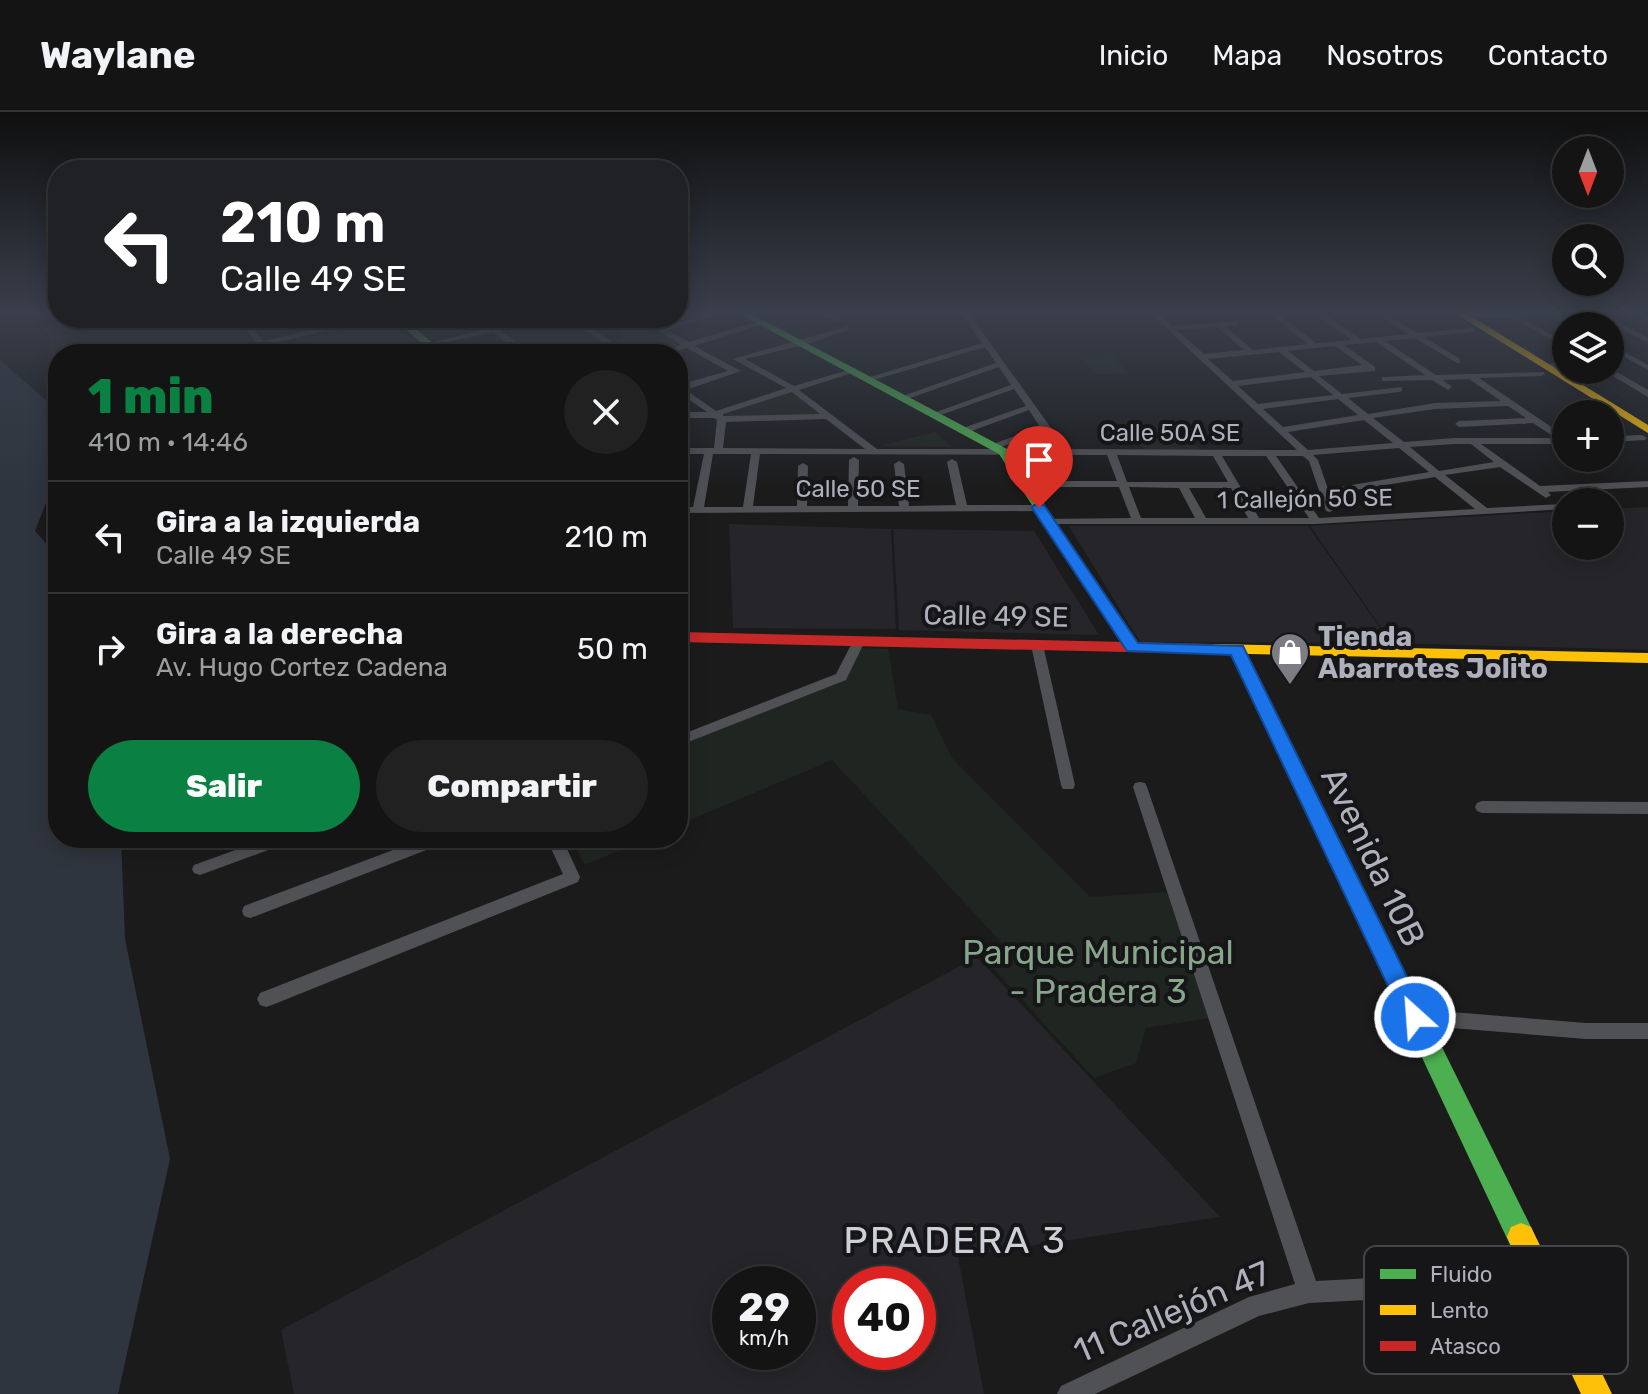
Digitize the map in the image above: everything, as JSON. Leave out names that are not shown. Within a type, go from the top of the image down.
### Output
[{"type":"street","points":[[688,385],[735,372]]},
{"type":"street","points":[[763,372],[793,389],[875,452]]},
{"type":"street","points":[[719,416],[846,372]]},
{"type":"street","points":[[855,372],[998,450],[1133,648]]},
{"type":"street","points":[[870,380],[896,372]]},
{"type":"street","points":[[901,398],[978,372]]},
{"type":"street","points":[[1006,372],[1063,452]]},
{"type":"street","points":[[1218,372],[1313,460],[1330,509]]},
{"type":"street","points":[[1309,372],[1485,512]]},
{"type":"street","points":[[1231,384],[1330,372]]},
{"type":"street","points":[[1255,407],[1399,389],[1375,372]]},
{"type":"street","points":[[1426,372],[1448,387]]},
{"type":"street","points":[[1385,379],[1521,372]]},
{"type":"street","points":[[1546,372],[1585,400]]},
{"type":"street","points":[[1546,372],[1645,431]]},
{"type":"street","points":[[1470,376],[1552,432]]},
{"type":"street","points":[[1624,380],[1648,394]]},
{"type":"street","points":[[932,415],[1015,386]]},
{"type":"street","points":[[688,395],[719,416]]},
{"type":"street","points":[[1281,430],[1435,406],[1509,403]]},
{"type":"street","points":[[1435,406],[1485,443]]},
{"type":"street","points":[[963,431],[1030,407]]},
{"type":"street","points":[[688,415],[829,416]]},
{"type":"street","points":[[698,510],[714,451],[719,416]]},
{"type":"street","points":[[1459,424],[1534,420]]},
{"type":"street","points":[[1624,423],[1645,431]]},
{"type":"street","points":[[998,450],[1045,428]]},
{"type":"street","points":[[1624,436],[1645,431]]},
{"type":"street","name":"Calle 50A SE","points":[[688,451],[998,450],[1270,454],[1454,441],[1552,441]]},
{"type":"street","points":[[1473,443],[1538,489],[1648,484]]},
{"type":"street","points":[[748,509],[756,451]]},
{"type":"street","points":[[1111,453],[1137,521]]},
{"type":"street","points":[[1216,453],[1256,522]]},
{"type":"street","points":[[1270,454],[1316,521]]},
{"type":"street","points":[[853,509],[854,460]]},
{"type":"street","points":[[952,462],[962,508]]},
{"type":"street","points":[[1325,492],[1440,476],[1504,463]]},
{"type":"street","points":[[899,464],[904,509]]},
{"type":"street","points":[[802,509],[803,466]]},
{"type":"street","points":[[1024,484],[1234,485]]},
{"type":"street","points":[[1182,485],[1203,522]]},
{"type":"street","name":"1 Callejón 50 SE","points":[[1043,514],[1137,521],[1256,522],[1562,507],[1538,489]]},
{"type":"street","name":"Calle 50 SE","points":[[688,510],[962,508],[1043,514]]},
{"type":"street","name":"Calle 49 SE","points":[[688,637],[1648,658]]},
{"type":"street","points":[[688,737],[841,677],[859,641]]},
{"type":"street","points":[[1037,645],[1068,785]]},
{"type":"street","name":"Avenida 10B","points":[[1237,650],[1526,1246]]},
{"type":"street","points":[[1140,787],[1309,1292]]},
{"type":"street","points":[[1482,807],[1648,808]]},
{"type":"street","points":[[200,869],[258,848]]},
{"type":"street","points":[[250,911],[416,848]]},
{"type":"street","points":[[266,999],[572,877],[559,848]]},
{"type":"street","points":[[1415,1017],[1586,1031],[1648,1031]]},
{"type":"street","name":"11 Callejón 47","points":[[1069,1394],[1257,1305],[1309,1292],[1364,1289]]},
{"type":"street","name":"Avenida 10B","points":[[1587,1374],[1597,1394]]},
{"type":"shaded area","points":[[0,372],[13,372],[48,402],[48,498],[35,531],[48,546],[48,848],[121,848],[125,939],[170,1159],[118,1394],[0,1394]]},
{"type":"shaded area","points":[[1648,507],[1648,650],[1392,643],[1310,526],[1552,512],[1552,560],[1624,560],[1624,508]]},
{"type":"shaded area","points":[[729,524],[891,529],[896,629],[733,628]]},
{"type":"shaded area","points":[[1069,526],[1308,526],[1391,643],[1140,642]]},
{"type":"shaded area","points":[[893,529],[1034,531],[1099,635],[899,630]]},
{"type":"shaded area","points":[[977,957],[1220,1217],[958,1257],[984,1394],[294,1394],[281,1330]]},
{"type":"green space","points":[[1093,372],[1129,373],[1096,375]]},
{"type":"green space","points":[[791,391],[824,415],[725,418],[720,414]]},
{"type":"green space","points":[[1181,429],[1201,451],[1145,450],[1127,433]]},
{"type":"green space","points":[[935,432],[952,447],[879,446]]},
{"type":"green space","name":"Parque Municipal - Pradera 3","points":[[857,648],[888,649],[898,709],[931,715],[952,758],[1090,897],[1167,892],[1209,1018],[1146,1028],[1136,1063],[1094,1078],[981,955],[1003,944],[832,760],[688,821],[688,739],[843,678]]},
{"type":"green space","points":[[576,848],[625,848],[585,865]]},
{"type":"traffic: fast","points":[[853,372],[1003,452],[1133,648]]},
{"type":"traffic: fast","points":[[1382,949],[1521,1237]]},
{"type":"traffic: slow","points":[[1554,372],[1648,430]]},
{"type":"traffic: slow","points":[[1213,649],[1648,658]]},
{"type":"traffic: slow","points":[[1521,1237],[1525,1246]]},
{"type":"traffic: slow","points":[[1587,1374],[1597,1394]]},
{"type":"traffic: jam","points":[[688,637],[1213,649]]},
{"type":"traffic: jam","points":[[1237,650],[1382,949]]},
{"type":"place","name":"Tienda Abarrotes Jolito","points":[[1290,686]]},
{"type":"district","name":"PRADERA 3","points":[[955,1240]]},
{"type":"route","points":[[1039,508],[1133,648],[1237,650],[1415,1017]]}]
